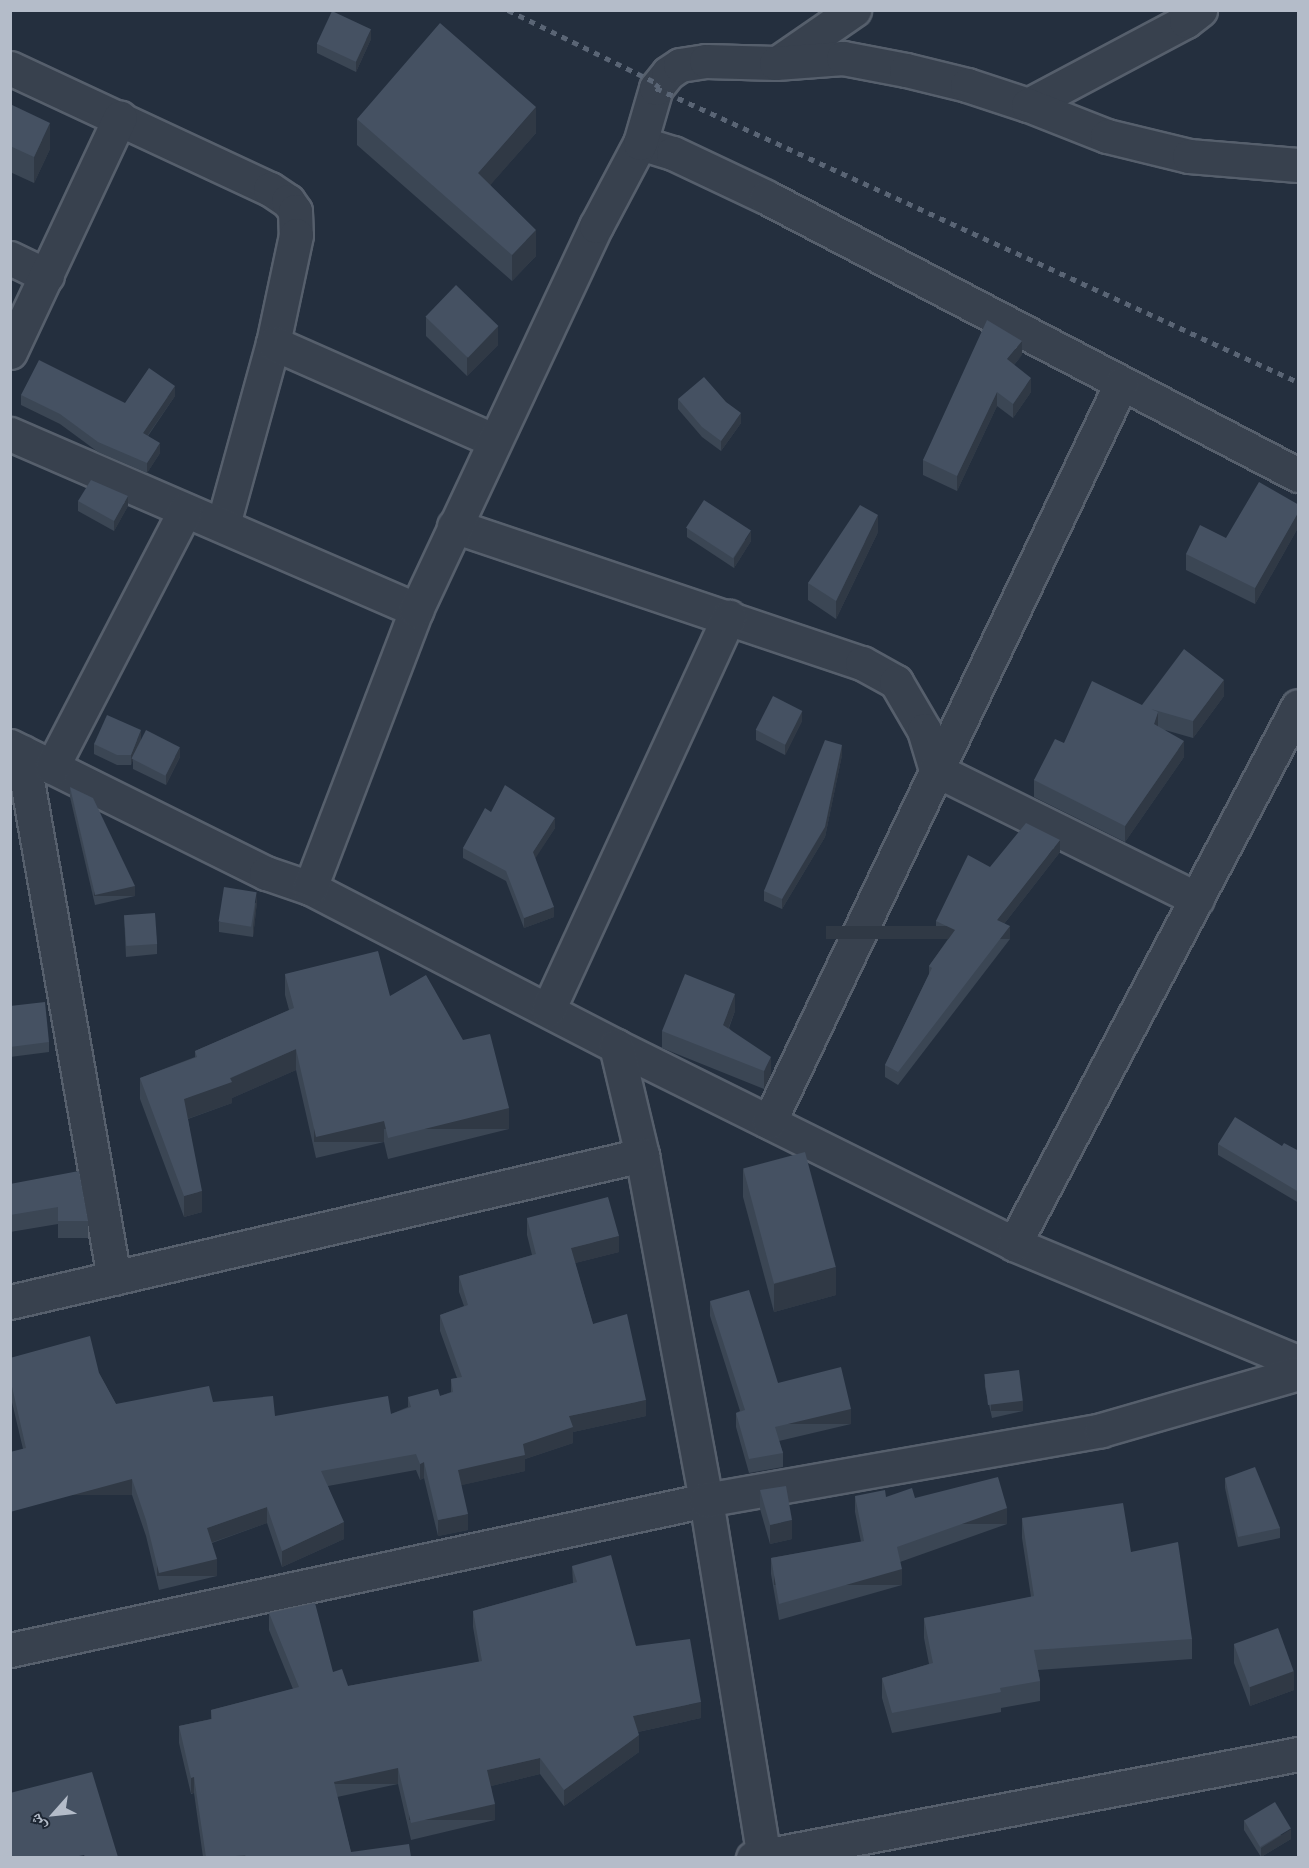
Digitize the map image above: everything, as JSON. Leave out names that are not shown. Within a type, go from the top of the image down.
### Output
[{"type":"street","points":[[776,63],[854,10]]},
{"type":"street","points":[[1028,105],[1186,21],[1200,10]]},
{"type":"street","points":[[310,888],[416,610],[493,440],[596,226],[640,143],[656,88],[668,73],[680,65],[706,60],[776,63],[843,58],[947,80],[1028,105],[1107,136],[1189,156],[1299,165]]},
{"type":"street","points":[[10,68],[120,117],[270,189],[288,201],[295,211],[297,236],[273,343],[223,525]]},
{"type":"street","points":[[10,352],[120,117]]},
{"type":"street","points":[[640,143],[673,153],[766,197],[1299,475]]},
{"type":"street","points":[[10,258],[47,276]]},
{"type":"street","points":[[273,343],[493,440]]},
{"type":"street","points":[[769,1122],[1121,384]]},
{"type":"street","points":[[10,434],[416,610]]},
{"type":"street","points":[[52,767],[185,510]]},
{"type":"street","points":[[454,526],[862,663],[896,682],[924,730],[936,770],[1197,900]]},
{"type":"street","points":[[548,1010],[729,617]]},
{"type":"street","points":[[1014,1244],[1299,706]]},
{"type":"street","points":[[16,749],[266,873],[310,888],[616,1046],[1014,1244],[1299,1362]]},
{"type":"street","points":[[16,749],[114,1278]]},
{"type":"street","points":[[616,1046],[642,1155],[706,1500],[760,1857],[1299,1754]]},
{"type":"street","points":[[10,1302],[642,1155]]},
{"type":"street","points":[[10,1650],[706,1500],[1101,1430],[1299,1373]]},
{"type":"building","points":[[332,11],[371,29],[356,62],[317,44]]},
{"type":"building","points":[[440,23],[536,107],[478,173],[536,230],[512,255],[357,119]]},
{"type":"building","points":[[10,104],[50,123],[34,157],[10,146]]},
{"type":"building","points":[[456,285],[498,326],[468,358],[425,317]]},
{"type":"building","points":[[987,320],[1022,341],[1007,359],[1031,378],[1013,404],[997,392],[957,476],[923,460]]},
{"type":"building","points":[[39,360],[125,403],[149,368],[175,386],[143,433],[160,443],[147,463],[98,442],[60,414],[21,395]]},
{"type":"building","points":[[704,377],[726,402],[741,413],[721,441],[702,427],[678,399]]},
{"type":"building","points":[[91,480],[128,496],[114,521],[78,501]]},
{"type":"building","points":[[1259,482],[1299,505],[1299,511],[1255,588],[1186,554],[1200,525],[1226,538]]},
{"type":"building","points":[[704,500],[751,530],[733,558],[686,528]]},
{"type":"building","points":[[860,505],[878,515],[836,601],[808,583]]},
{"type":"building","points":[[1184,649],[1224,680],[1193,721],[1151,709],[1158,712],[1154,724],[1184,741],[1125,826],[1034,780],[1055,739],[1064,743],[1092,681],[1142,705]]},
{"type":"building","points":[[773,696],[802,711],[785,745],[756,730]]},
{"type":"building","points":[[107,715],[141,730],[131,755],[117,755],[94,744]]},
{"type":"building","points":[[146,730],[180,747],[165,776],[131,759]]},
{"type":"building","points":[[825,740],[842,745],[825,827],[782,899],[764,891]]},
{"type":"building","points":[[505,785],[555,818],[533,852],[554,907],[524,918],[506,871],[463,848],[485,808],[491,812]]},
{"type":"building","points":[[70,787],[93,798],[135,886],[95,895]]},
{"type":"building","points":[[1026,823],[1060,840],[997,920],[1010,926],[898,1072],[885,1065],[932,968],[929,966],[955,930],[936,921],[968,855],[990,867]]},
{"type":"building","points":[[224,887],[257,892],[251,927],[219,922]]},
{"type":"building","points":[[155,913],[157,944],[126,946],[124,915]]},
{"type":"building","points":[[378,951],[390,996],[426,975],[463,1040],[490,1034],[509,1108],[388,1138],[384,1121],[316,1137],[296,1049],[230,1078],[232,1082],[184,1099],[202,1191],[184,1196],[140,1078],[197,1057],[195,1051],[294,1008],[285,974]]},
{"type":"building","points":[[685,974],[735,994],[723,1025],[771,1057],[764,1071],[662,1031]]},
{"type":"building","points":[[45,1002],[49,1042],[10,1047],[10,1006]]},
{"type":"building","points":[[1235,1117],[1282,1146],[1284,1143],[1299,1151],[1299,1192],[1218,1144]]},
{"type":"building","points":[[805,1152],[836,1267],[774,1284],[743,1169]]},
{"type":"building","points":[[79,1171],[88,1221],[58,1221],[58,1207],[10,1215],[10,1184]]},
{"type":"building","points":[[608,1197],[619,1236],[571,1248],[593,1324],[627,1314],[646,1400],[569,1416],[573,1427],[523,1444],[525,1455],[458,1470],[468,1514],[438,1520],[424,1462],[420,1464],[416,1454],[321,1471],[344,1522],[282,1551],[267,1507],[207,1528],[217,1559],[159,1573],[146,1520],[132,1479],[10,1512],[10,1452],[26,1448],[10,1378],[10,1358],[90,1336],[99,1373],[116,1404],[209,1386],[213,1402],[273,1396],[275,1416],[388,1396],[391,1414],[411,1407],[408,1397],[438,1389],[440,1396],[453,1392],[451,1379],[462,1377],[440,1315],[468,1305],[459,1276],[536,1254],[527,1218]]},
{"type":"building","points":[[749,1290],[778,1383],[841,1367],[851,1409],[775,1427],[783,1453],[749,1459],[736,1413],[745,1410],[710,1301]]},
{"type":"building","points":[[1019,1370],[1023,1401],[988,1405],[984,1374]]},
{"type":"building","points":[[1255,1467],[1280,1528],[1238,1537],[1225,1478]]},
{"type":"building","points":[[998,1477],[1007,1508],[897,1547],[902,1569],[779,1604],[771,1558],[864,1541],[855,1496],[885,1490],[886,1497],[912,1488],[915,1498]]},
{"type":"building","points":[[786,1486],[792,1520],[770,1525],[760,1490]]},
{"type":"building","points":[[1123,1503],[1131,1552],[1178,1542],[1192,1639],[1034,1650],[1040,1681],[1000,1688],[1001,1692],[892,1713],[882,1678],[933,1663],[924,1618],[1034,1596],[1022,1518]]},
{"type":"building","points":[[611,1555],[636,1646],[690,1639],[701,1702],[633,1716],[639,1735],[564,1790],[540,1758],[487,1770],[495,1804],[411,1823],[398,1768],[334,1782],[351,1852],[409,1844],[411,1857],[246,1857],[245,1855],[206,1857],[194,1777],[191,1778],[179,1726],[212,1719],[211,1710],[299,1687],[269,1613],[315,1603],[333,1672],[342,1669],[348,1686],[482,1661],[473,1611],[577,1582],[572,1566]]},
{"type":"building","points":[[1278,1628],[1294,1671],[1250,1687],[1234,1644]]},
{"type":"building","points":[[92,1772],[118,1857],[85,1857],[84,1855],[10,1857],[10,1793]]},
{"type":"building","points":[[1275,1802],[1291,1829],[1260,1847],[1244,1821]]},
{"type":"railway","points":[[508,10],[659,84],[656,88],[1298,382]]}]
